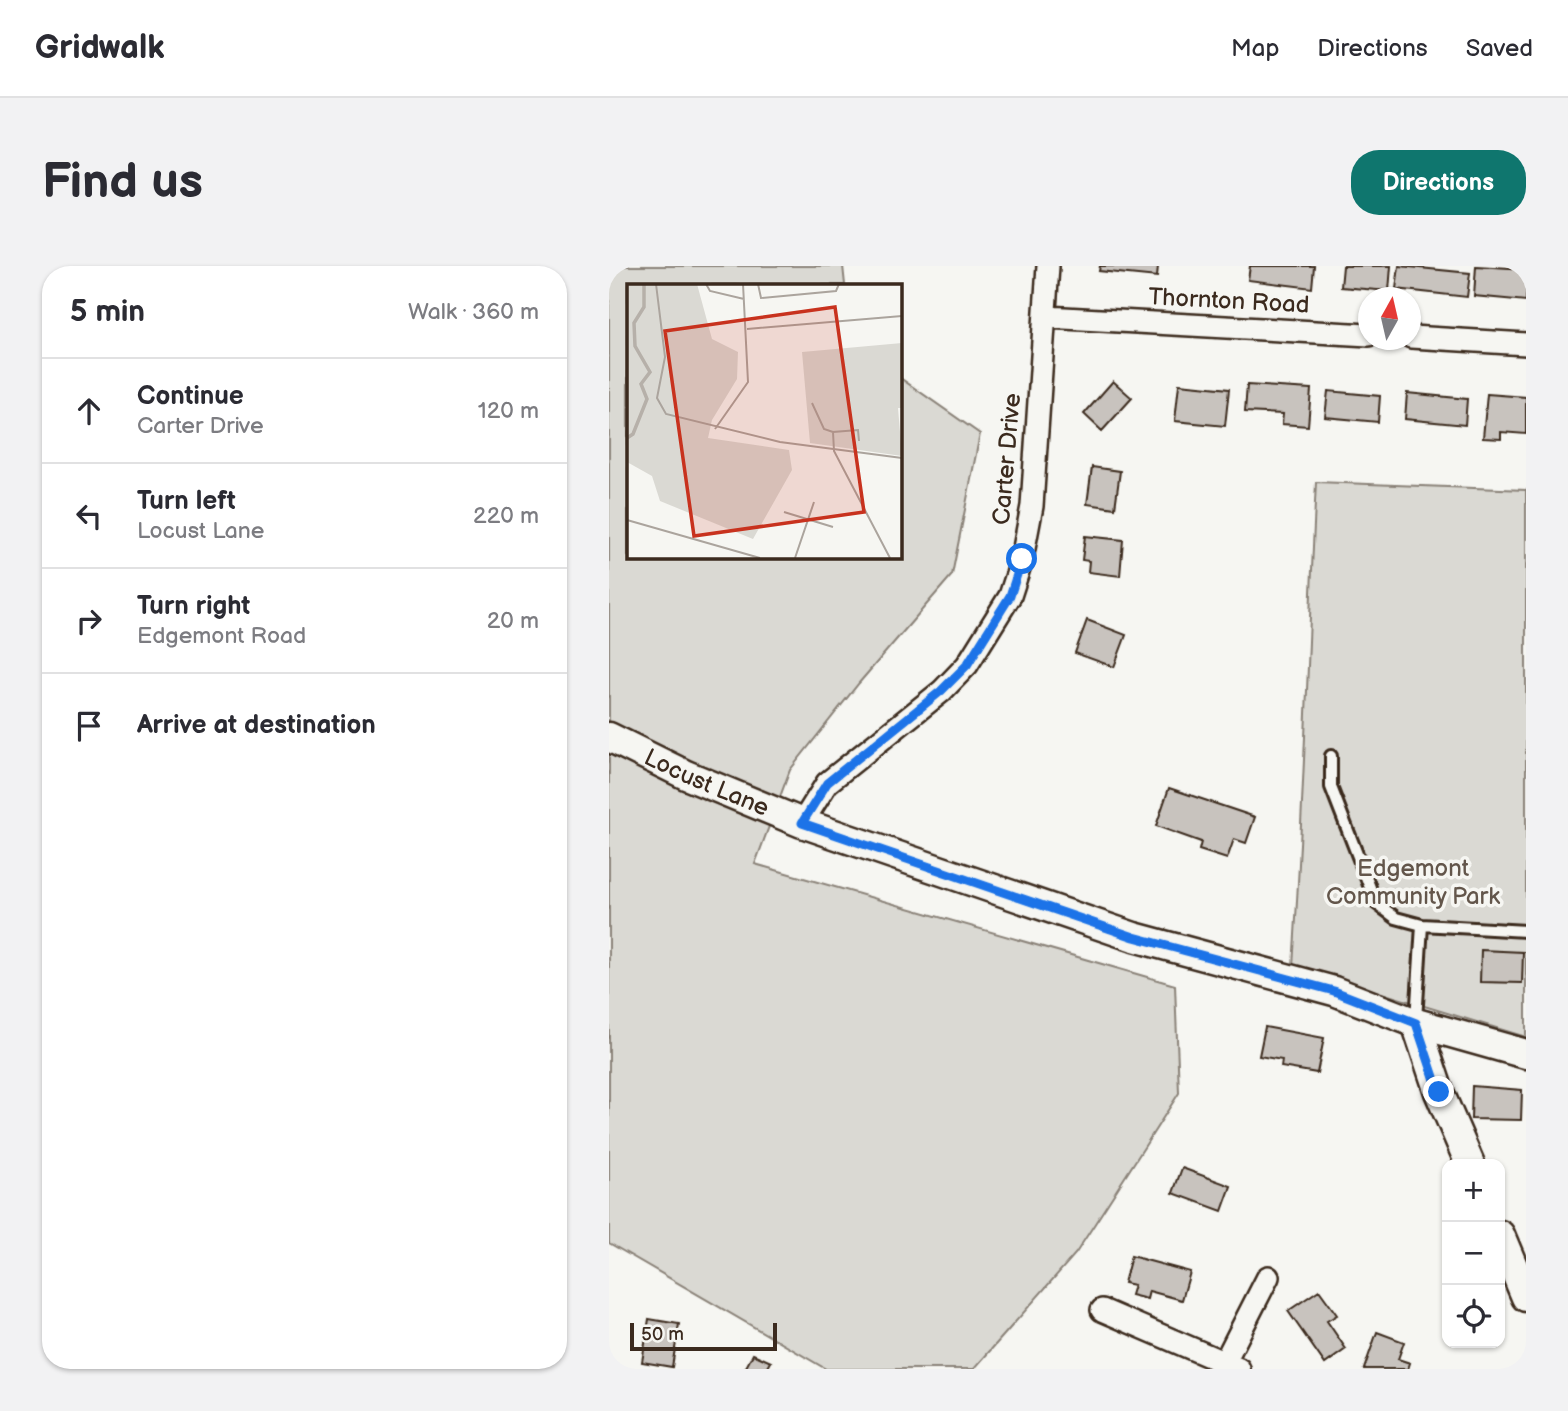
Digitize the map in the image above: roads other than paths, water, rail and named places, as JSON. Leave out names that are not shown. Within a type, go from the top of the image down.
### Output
[{"type":"street","name":"Carter Drive","points":[[802,823],[827,783],[941,691],[967,665],[1010,596],[1022,559],[1032,506],[1048,266]]},
{"type":"street","name":"Thornton Road","points":[[1046,317],[1358,334]]},
{"type":"street","points":[[1421,338],[1526,344]]},
{"type":"street","name":"Locust Lane","points":[[609,737],[686,775],[802,823],[1134,937],[1334,991],[1416,1023],[1526,1054]]},
{"type":"street","points":[[1416,1023],[1439,1092],[1467,1159]]},
{"type":"street","points":[[1505,1248],[1526,1297]]},
{"type":"street","points":[[1103,1310],[1228,1367],[1268,1277]]},
{"type":"lane","points":[[1331,756],[1331,787],[1376,903],[1396,918],[1422,925],[1526,931]]},
{"type":"lane","points":[[1416,1023],[1422,925]]},
{"type":"park label","name":"Edgemont Community Park","points":[[1413,882]]}]
